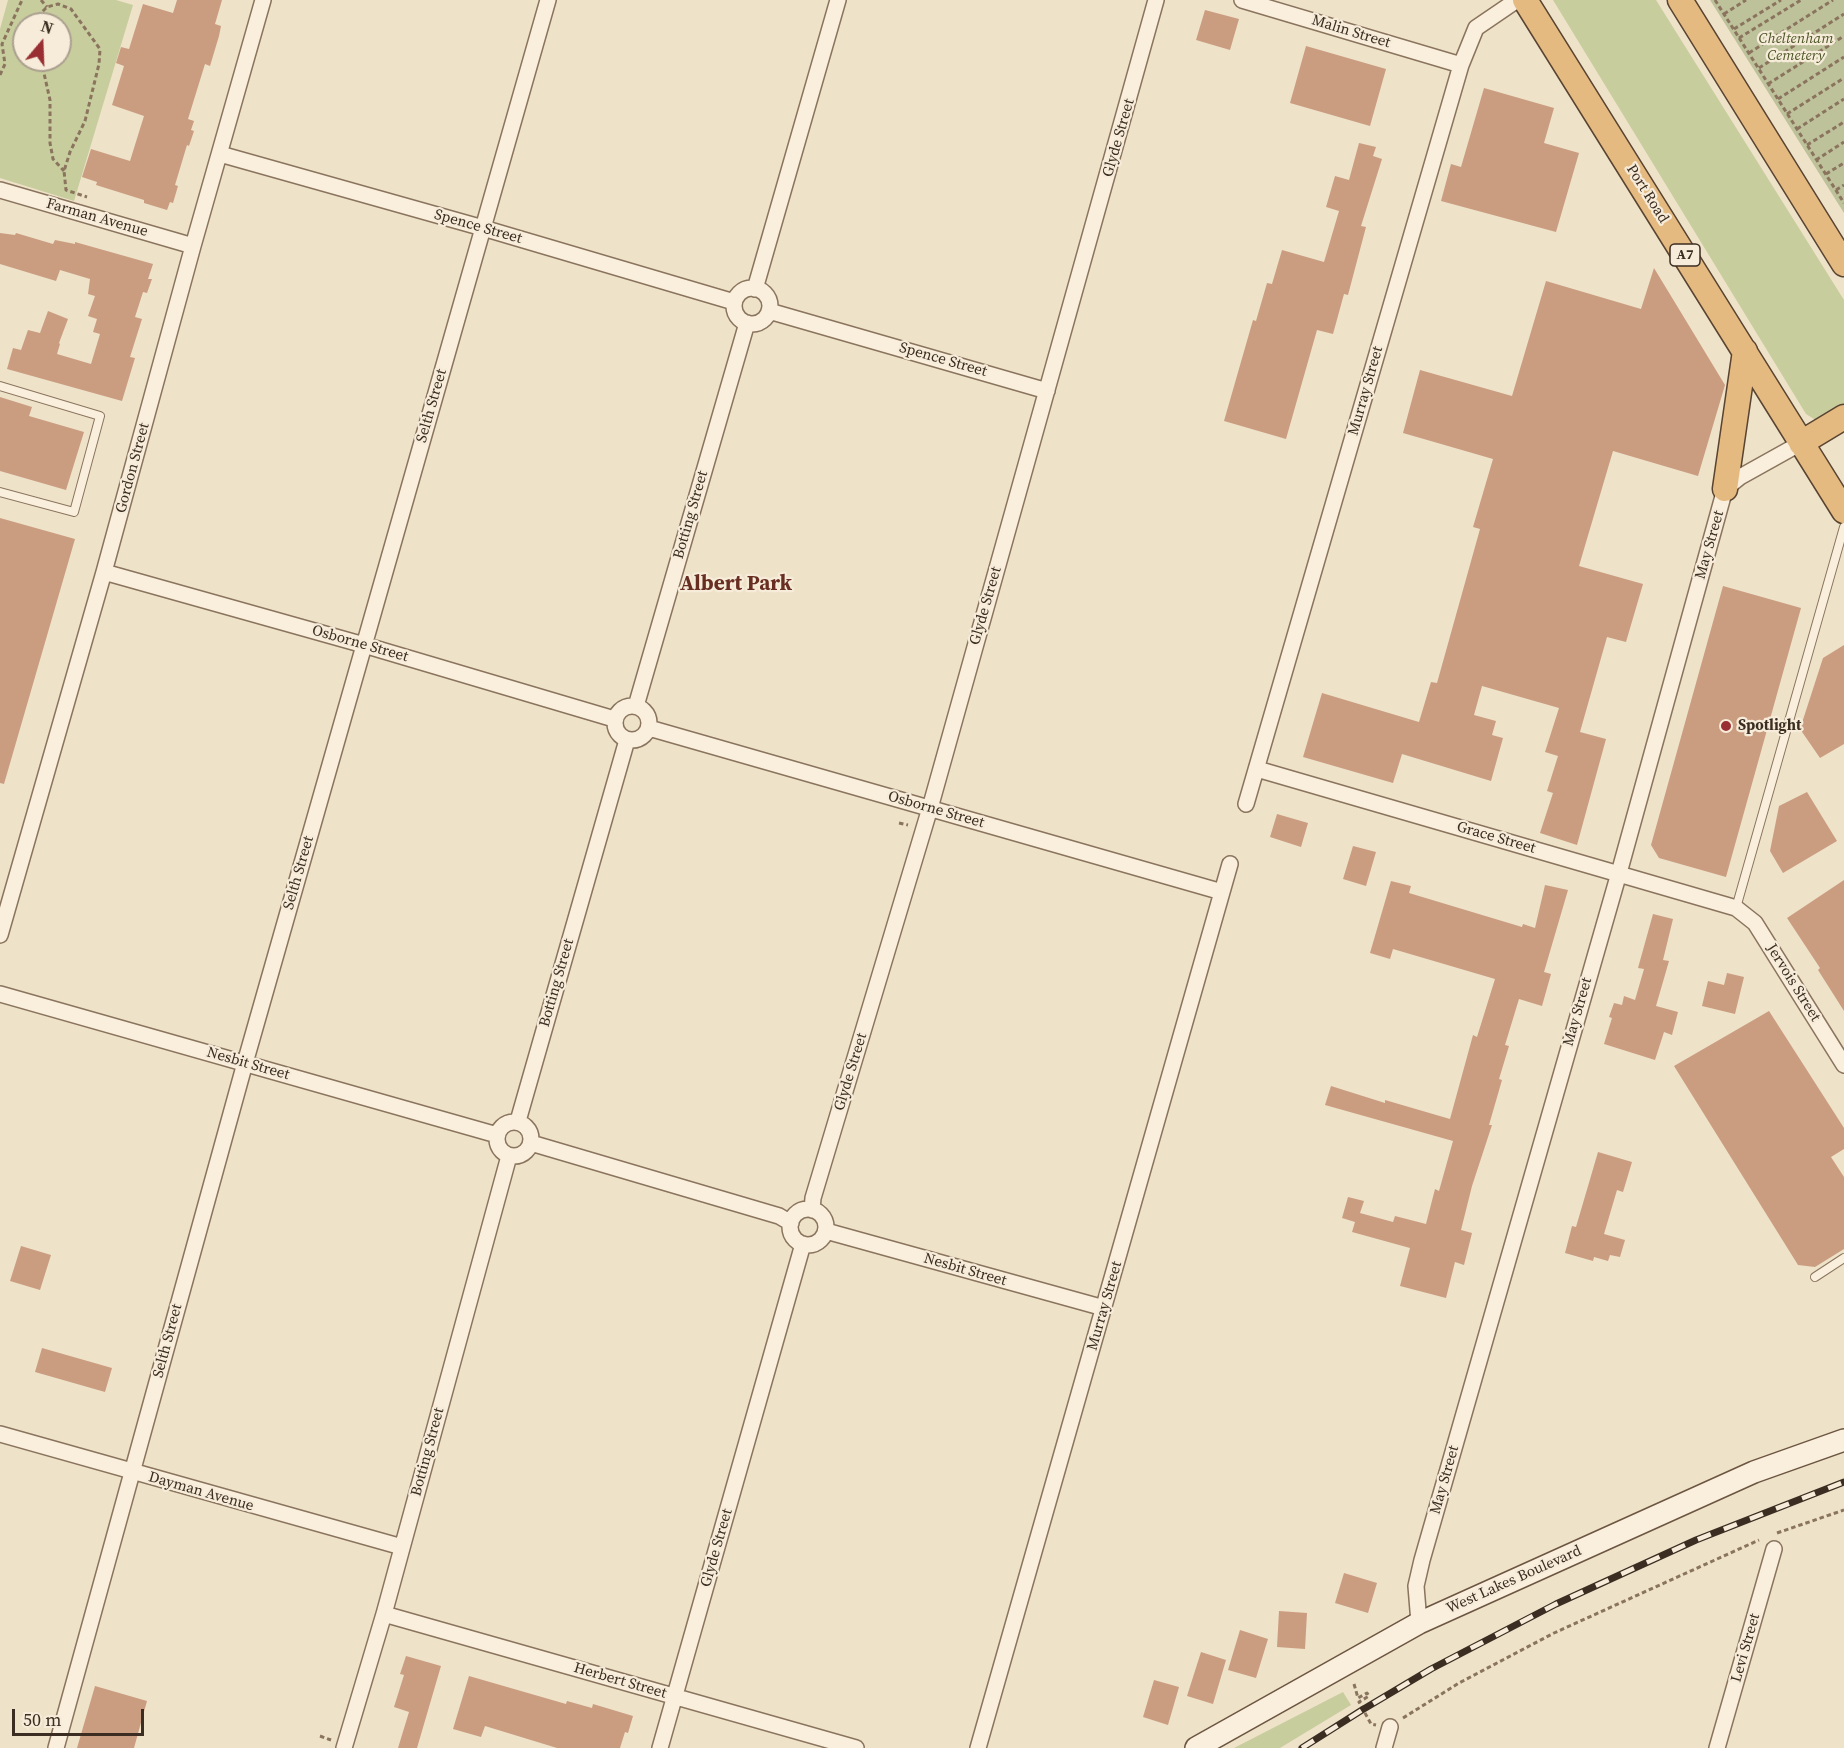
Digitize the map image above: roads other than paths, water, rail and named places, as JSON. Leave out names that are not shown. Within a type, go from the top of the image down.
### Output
[{"type":"highway","name":"Port Road","points":[[1525,0],[1844,511]]},
{"type":"highway","points":[[1680,0],[1844,264]]},
{"type":"highway","points":[[1725,489],[1745,351]]},
{"type":"highway","points":[[1801,443],[1844,417]]},
{"type":"main road","name":"West Lakes Boulevard","points":[[1196,1748],[1419,1623],[1754,1472],[1844,1440]]},
{"type":"street","name":"Gordon Street","points":[[0,935],[104,572],[263,0]]},
{"type":"street","name":"Selth Street","points":[[56,1748],[245,1063],[548,0]]},
{"type":"street","points":[[755,289],[838,0]]},
{"type":"street","name":"Glyde Street","points":[[812,1210],[813,1198],[930,808],[1156,0]]},
{"type":"street","name":"Malin Street","points":[[1242,0],[1461,65]]},
{"type":"street","name":"Murray Street","points":[[1246,804],[1461,65],[1476,28],[1517,0]]},
{"type":"street","name":"Spence Street","points":[[220,154],[483,228],[734,303]]},
{"type":"street","name":"Farman Avenue","points":[[0,190],[193,246]]},
{"type":"street","points":[[755,289],[765,295],[770,305],[767,316],[758,323],[747,323],[738,318],[734,303],[740,293],[755,289]]},
{"type":"street","name":"Spence Street","points":[[769,311],[1047,391]]},
{"type":"street","name":"Botting Street","points":[[636,706],[747,323]]},
{"type":"street","points":[[1725,489],[1740,477],[1801,443]]},
{"type":"street","name":"May Street","points":[[1419,1623],[1416,1586],[1422,1560],[1725,489]]},
{"type":"street","name":"Osborne Street","points":[[104,572],[615,719]]},
{"type":"street","points":[[626,706],[636,706],[649,718],[649,728],[644,736],[636,741],[627,740],[620,736],[615,728],[615,719],[619,711],[626,706]]},
{"type":"street","name":"Osborne Street","points":[[649,728],[1222,892]]},
{"type":"street","name":"Botting Street","points":[[518,1121],[627,740]]},
{"type":"street","name":"Grace Street","points":[[1257,769],[1736,908]]},
{"type":"street","name":"Murray Street","points":[[978,1748],[1230,864]]},
{"type":"street","name":"Jervois Street","points":[[1736,908],[1755,923],[1844,1065]]},
{"type":"street","name":"Nesbit Street","points":[[0,994],[497,1135]]},
{"type":"street","points":[[518,1121],[528,1127],[531,1143],[528,1150],[519,1155],[509,1156],[502,1152],[497,1144],[497,1135],[500,1127],[508,1122],[518,1121]]},
{"type":"street","points":[[531,1143],[779,1216],[791,1223]]},
{"type":"street","name":"Botting Street","points":[[344,1748],[384,1614],[509,1156]]},
{"type":"street","points":[[801,1210],[812,1210],[822,1215],[826,1231],[820,1241],[809,1245],[803,1244],[798,1242],[792,1234],[791,1223],[801,1210]]},
{"type":"street","name":"Nesbit Street","points":[[826,1231],[1104,1308]]},
{"type":"street","name":"Glyde Street","points":[[660,1748],[803,1244]]},
{"type":"street","name":"Dayman Avenue","points":[[0,1434],[402,1547]]},
{"type":"street","name":"Levi Street","points":[[1717,1748],[1772,1542]]},
{"type":"street","name":"Herbert Street","points":[[384,1614],[856,1748]]},
{"type":"street","points":[[1384,1748],[1390,1727]]},
{"type":"lane","points":[[0,386],[100,416],[74,512],[0,492]]},
{"type":"lane","points":[[1736,908],[1844,527]]},
{"type":"lane","points":[[1815,1277],[1844,1258]]},
{"type":"railway","points":[[1302,1748],[1431,1669],[1556,1604],[1696,1540],[1844,1482]]},
{"type":"place","name":"Spotlight","points":[[1726,726]]},
{"type":"district","name":"Albert Park","points":[[736,585]]},
{"type":"park label","name":"Cheltenham Cemetery","points":[[1796,48]]}]
